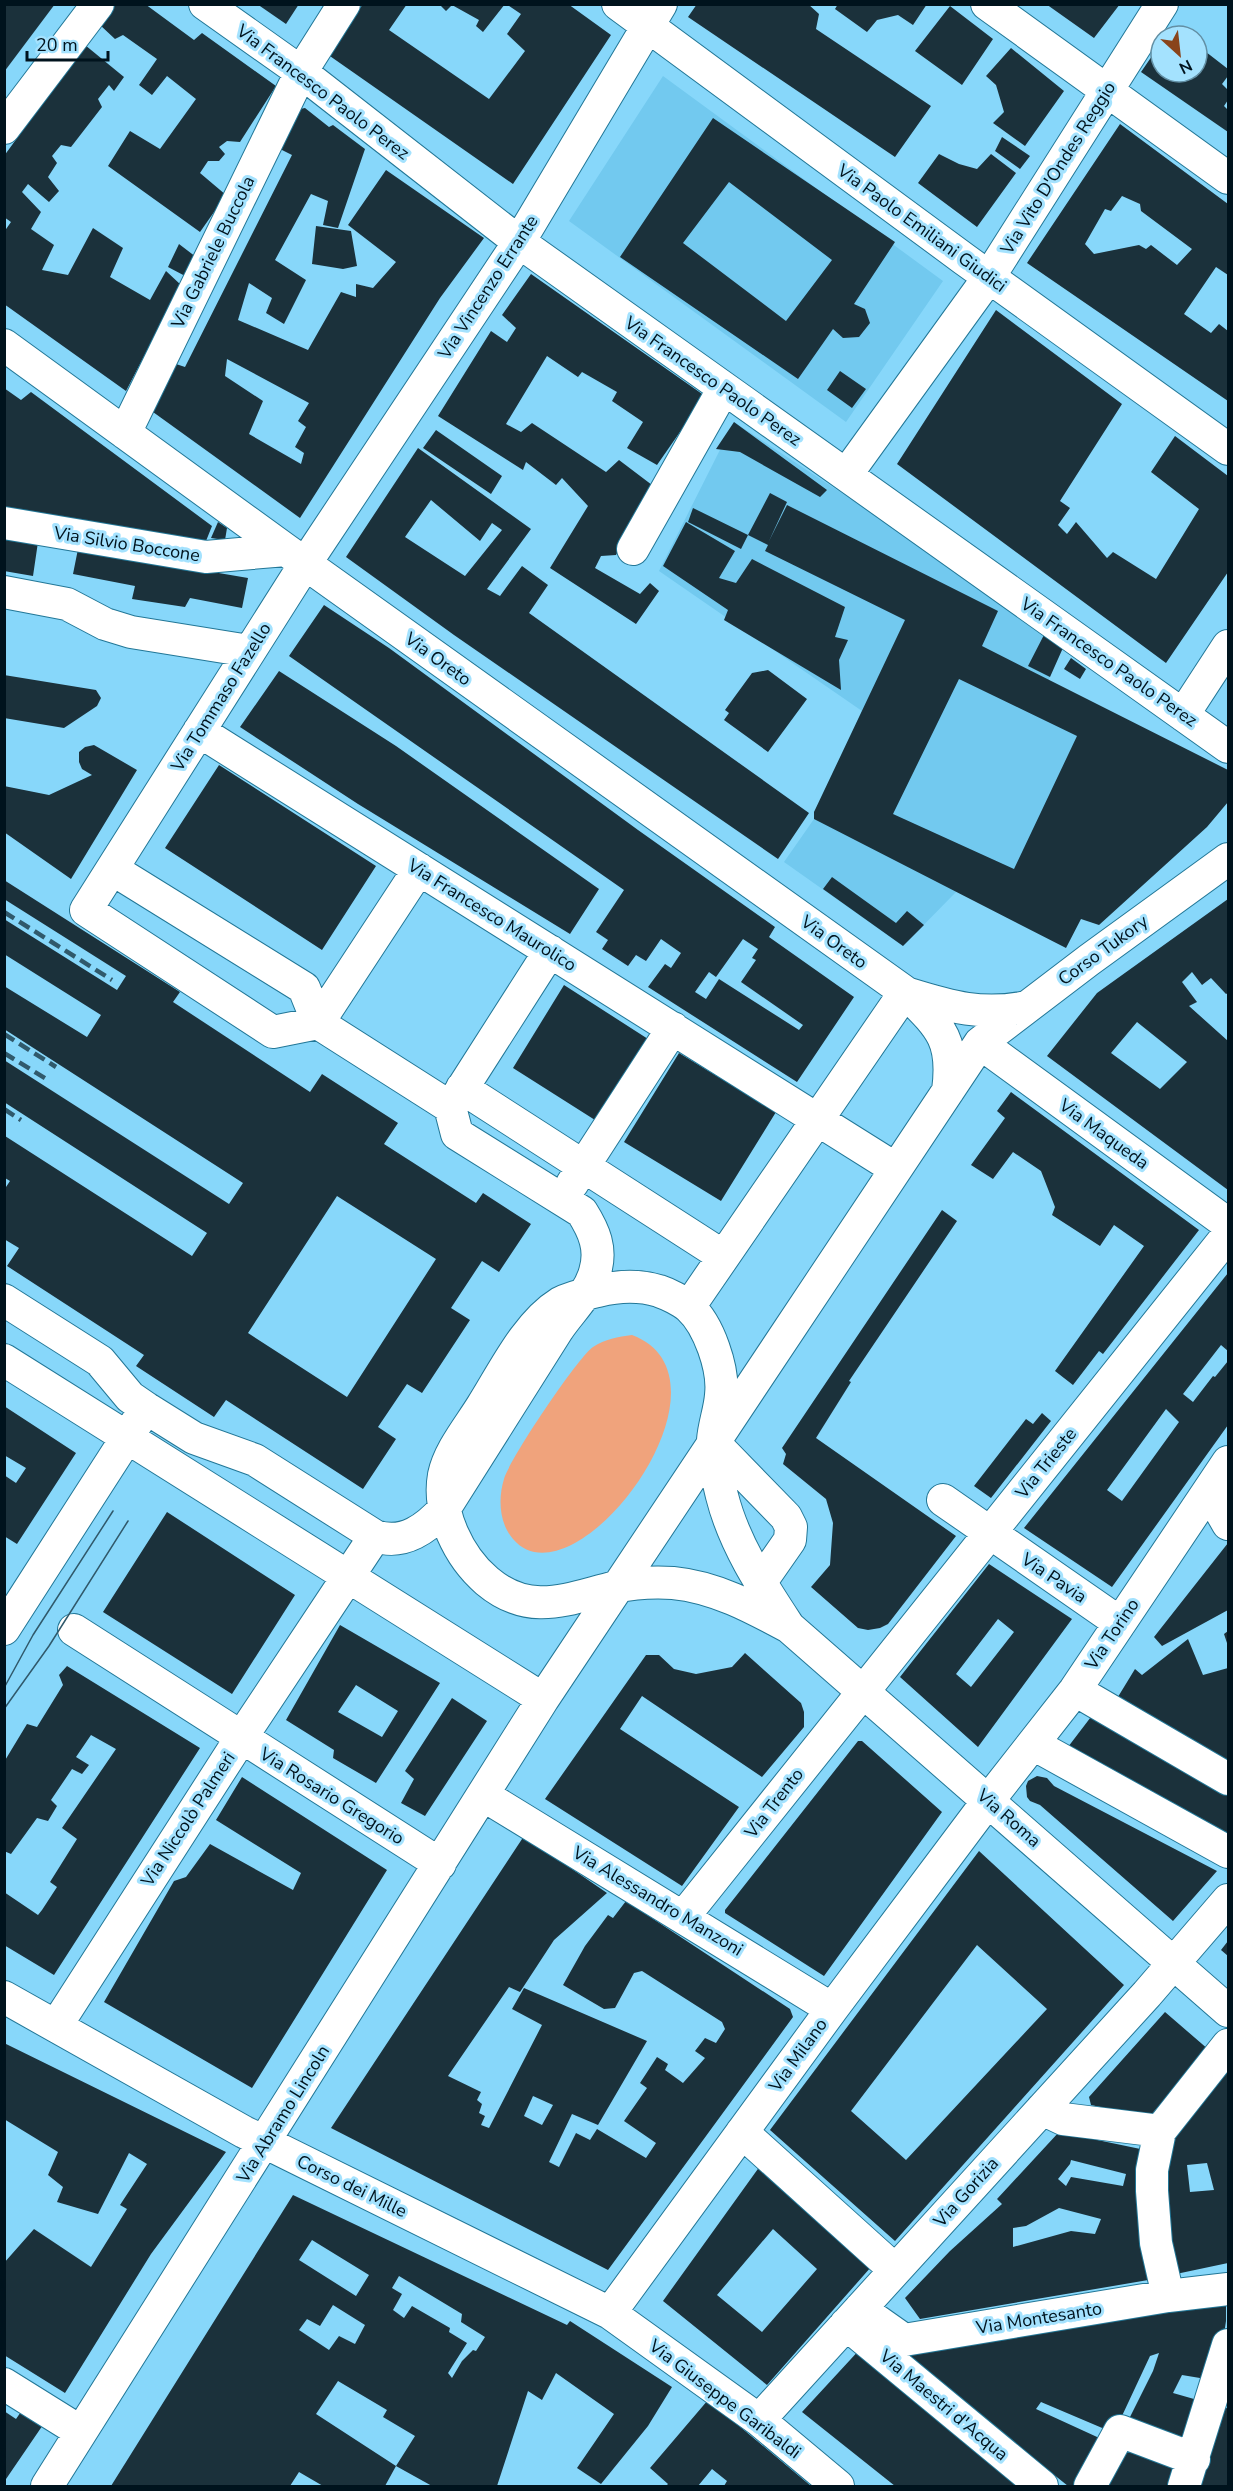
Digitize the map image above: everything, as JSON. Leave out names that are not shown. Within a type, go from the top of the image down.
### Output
[{"type":"street","points":[[6,122],[98,4]]},
{"type":"street","name":"Via Francesco Paolo Perez","points":[[205,4],[301,72],[519,242],[1228,747]]},
{"type":"street","name":"Via Gabriele Buccola","points":[[125,433],[301,72],[344,4]]},
{"type":"street","name":"Via Paolo Emiliani Giudici","points":[[618,4],[654,15],[988,277],[1228,449]]},
{"type":"street","points":[[987,4],[1228,178]]},
{"type":"street","name":"Via Vito D'Ondes Reggio","points":[[846,475],[988,277],[1162,4]]},
{"type":"street","name":"Via Vincenzo Errante","points":[[295,557],[519,242],[654,15]]},
{"type":"street","name":"Via Oreto","points":[[4,345],[295,557],[905,993]]},
{"type":"street","points":[[633,549],[724,388]]},
{"type":"street","name":"Via Silvio Boccone","points":[[4,523],[206,557],[295,557]]},
{"type":"street","name":"Via Tommaso Fazello","points":[[295,557],[249,651],[86,910],[273,1032],[318,1023]]},
{"type":"street","points":[[4,592],[67,604],[105,624],[131,632],[249,651]]},
{"type":"street","points":[[1184,715],[1228,646]]},
{"type":"street","name":"Via Francesco Maurolico","points":[[199,731],[896,1169]]},
{"type":"street","name":"Corso Tukory","points":[[713,1442],[980,1043],[1228,859]]},
{"type":"street","points":[[112,869],[304,988],[318,1023],[583,1166],[723,1256]]},
{"type":"street","points":[[318,1023],[419,869]]},
{"type":"street","points":[[4,1300],[100,1361],[130,1398],[194,1438],[255,1460],[375,1536],[390,1539],[414,1535],[434,1521],[445,1508],[560,1326],[584,1294],[595,1273],[599,1252],[595,1233],[582,1212],[457,1134],[456,1098],[550,951]]},
{"type":"street","points":[[905,993],[974,1011],[1004,1012],[1028,1006]]},
{"type":"street","points":[[905,993],[933,1020],[948,1045],[951,1065],[948,1091]]},
{"type":"street","points":[[689,1307],[905,993]]},
{"type":"street","points":[[562,1200],[673,1028]]},
{"type":"street","name":"Via Maqueda","points":[[980,1043],[1228,1224]]},
{"type":"street","name":"Via Trieste","points":[[863,1690],[1228,1235]]},
{"type":"street","points":[[584,1294],[633,1286],[660,1291],[689,1307],[705,1330],[719,1361],[722,1393],[713,1442],[722,1496],[729,1519],[760,1583],[789,1627]]},
{"type":"street","points":[[4,1360],[543,1699]]},
{"type":"street","points":[[4,1629],[14,1595],[105,1471],[146,1408]]},
{"type":"street","points":[[713,1442],[786,1517],[791,1527],[790,1540],[760,1583]]},
{"type":"street","name":"Via Abramo Lincoln","points":[[46,2487],[543,1699],[713,1442]]},
{"type":"street","points":[[1221,1481],[1228,1524]]},
{"type":"street","name":"Via Torino","points":[[988,1801],[1075,1690],[1221,1481]]},
{"type":"street","name":"Via Pavia","points":[[943,1500],[1120,1623]]},
{"type":"street","points":[[445,1508],[454,1539],[473,1568],[490,1584],[532,1603],[554,1603],[577,1599],[616,1587],[673,1583],[723,1594],[789,1627]]},
{"type":"street","name":"Via Niccolò Palmeri","points":[[56,2026],[241,1738],[375,1536]]},
{"type":"street","name":"Via Roma","points":[[789,1627],[1228,2011]]},
{"type":"street","name":"Via Rosario Gregorio","points":[[74,1630],[440,1864]]},
{"type":"street","name":"Via Trento","points":[[684,1916],[863,1690]]},
{"type":"street","points":[[1075,1690],[1228,1779]]},
{"type":"street","points":[[1033,1744],[1228,1852]]},
{"type":"street","name":"Via Alessandro Manzoni","points":[[483,1795],[684,1916],[832,2009]]},
{"type":"street","name":"Via Milano","points":[[610,2313],[832,2009],[988,1801]]},
{"type":"street","name":"Via Gorizia","points":[[759,2420],[1174,1964],[1228,1900]]},
{"type":"street","name":"Corso dei Mille","points":[[4,1997],[265,2143],[610,2313]]},
{"type":"street","points":[[1168,2296],[1156,2243],[1152,2191],[1152,2170],[1160,2131],[1228,2045]]},
{"type":"street","points":[[1042,2109],[1063,2119],[1160,2131]]},
{"type":"street","points":[[742,2132],[895,2270]]},
{"type":"street","name":"Via Montesanto","points":[[853,2316],[904,2340],[1168,2296],[1228,2289]]},
{"type":"street","name":"Via Giuseppe Garibaldi","points":[[610,2313],[759,2420],[838,2487]]},
{"type":"street","name":"Via Maestri d'Acqua","points":[[853,2316],[1042,2487]]},
{"type":"street","points":[[1090,2487],[1120,2432],[1189,2473],[1221,2395],[1228,2345]]},
{"type":"street","points":[[4,2384],[81,2432]]},
{"type":"shaded area","points":[[663,76],[943,281],[846,422],[569,221]]},
{"type":"shaded area","points":[[734,422],[1066,641],[1048,681],[1109,711],[1005,915],[957,891],[903,946],[784,862],[814,819],[862,711],[659,571]]},
{"type":"shaded area","points":[[632,1335],[663,1359],[671,1396],[661,1438],[639,1480],[608,1518],[574,1544],[540,1553],[513,1539],[508,1533],[501,1510],[504,1479],[530,1432],[585,1355],[602,1342]]},
{"type":"building","points":[[4,4],[55,4],[4,72]]},
{"type":"building","points":[[115,4],[145,4],[194,40],[202,33],[276,86],[240,142],[227,141],[219,147],[225,154],[219,161],[208,161],[200,173],[226,195],[200,232],[108,166],[130,131],[160,149],[196,99],[167,76],[152,95],[139,85],[157,59],[123,35],[115,39],[100,25]]},
{"type":"building","points":[[257,4],[299,4],[286,24]]},
{"type":"building","points":[[363,4],[407,4],[389,30],[489,99],[525,51],[507,34],[521,14],[506,4],[568,4],[611,35],[513,184],[327,54]]},
{"type":"building","points":[[439,4],[505,4],[483,32],[476,26],[479,20],[452,5],[446,11]]},
{"type":"building","points":[[697,4],[808,4],[819,14],[816,29],[931,106],[895,157],[688,17]]},
{"type":"building","points":[[838,4],[927,4],[913,25],[898,15],[877,20],[867,32],[835,9]]},
{"type":"building","points":[[1046,4],[1120,4],[1094,38]]},
{"type":"building","points":[[950,6],[993,39],[962,85],[915,51]]},
{"type":"building","points":[[85,45],[124,77],[114,91],[109,85],[98,99],[102,107],[71,147],[61,145],[52,156],[57,163],[48,177],[59,191],[49,202],[28,184],[22,192],[41,212],[31,229],[54,245],[42,270],[68,275],[93,228],[123,248],[110,277],[150,300],[166,271],[181,285],[126,391],[4,304],[4,232],[11,222],[4,217],[4,156]]},
{"type":"building","points":[[1011,48],[1064,91],[1025,146],[993,123],[1004,112],[996,85],[986,76]]},
{"type":"building","points":[[1209,54],[1228,69],[1228,76],[1222,84],[1228,90],[1228,100],[1224,106],[1228,110],[1228,132],[1158,84],[1209,84]]},
{"type":"building","points":[[1149,60],[1149,78],[1141,72]]},
{"type":"building","points":[[305,108],[329,127],[333,125],[365,149],[338,228],[323,225],[328,201],[311,194],[275,260],[306,280],[284,324],[266,313],[272,298],[249,283],[238,320],[308,350],[341,292],[356,297],[356,284],[373,288],[396,262],[348,225],[386,170],[484,238],[440,298],[300,518],[153,412],[176,364],[185,367],[292,155],[280,149],[295,110]],"holes":[[[227,359],[309,403],[298,421],[306,427],[295,447],[304,453],[301,464],[249,434],[263,401],[225,376]]]},
{"type":"building","points":[[713,118],[895,242],[854,304],[865,309],[870,323],[859,337],[843,338],[833,329],[798,379],[620,257]],"holes":[[[729,182],[832,260],[786,321],[683,243]]]},
{"type":"building","points":[[1120,124],[1228,204],[1228,275],[1216,267],[1184,314],[1211,333],[1219,324],[1228,331],[1228,401],[1027,263]],"holes":[[[1122,196],[1140,204],[1141,211],[1192,249],[1177,265],[1151,245],[1146,249],[1139,245],[1094,254],[1085,244],[1105,209],[1111,211]]]},
{"type":"building","points":[[1002,137],[1030,156],[1020,169],[995,151]]},
{"type":"building","points":[[939,154],[959,164],[977,169],[991,154],[1016,173],[977,227],[918,183]]},
{"type":"building","points":[[316,226],[351,231],[357,266],[343,269],[312,264]]},
{"type":"building","points":[[179,244],[196,257],[187,277],[168,267]]},
{"type":"building","points":[[531,274],[705,396],[657,465],[627,448],[643,422],[612,401],[617,392],[582,372],[578,377],[547,356],[506,424],[521,432],[532,423],[606,472],[619,460],[652,485],[616,555],[601,556],[595,568],[640,594],[650,583],[659,591],[636,624],[550,568],[588,506],[562,478],[556,485],[526,462],[523,470],[438,416],[491,331],[507,342],[516,328],[502,315]]},
{"type":"building","points":[[996,310],[1122,404],[1060,501],[1070,508],[1058,525],[1067,534],[1076,522],[1107,558],[1113,552],[1156,579],[1199,509],[1151,472],[1175,436],[1228,476],[1228,572],[1166,663],[897,464]]},
{"type":"building","points":[[840,371],[866,389],[852,408],[827,390]]},
{"type":"building","points":[[4,388],[21,400],[31,392],[212,526],[206,541],[4,507]]},
{"type":"building","points":[[734,422],[827,490],[820,497],[740,452],[716,449]]},
{"type":"building","points":[[436,430],[502,476],[491,494],[423,448]]},
{"type":"building","points":[[418,448],[531,529],[487,589],[500,596],[522,566],[548,585],[529,613],[809,813],[778,859],[454,635],[346,557]],"holes":[[[431,500],[480,541],[492,523],[502,530],[465,576],[405,537]]]},
{"type":"building","points":[[770,493],[787,502],[769,541],[787,505],[998,611],[982,646],[1228,770],[1228,802],[1207,827],[1099,925],[1081,919],[1066,948],[814,819],[814,812],[905,620],[765,551],[768,545],[748,535]],"holes":[[[959,679],[1077,736],[1014,869],[893,814]]]},
{"type":"building","points":[[693,508],[748,535],[741,549],[688,522]]},
{"type":"building","points":[[218,522],[227,528],[225,540],[211,538]]},
{"type":"building","points":[[686,522],[735,551],[719,578],[736,583],[752,559],[845,607],[835,637],[848,640],[839,660],[841,690],[724,620],[728,610],[663,566]]},
{"type":"building","points":[[4,536],[38,542],[33,576],[4,571]]},
{"type":"building","points":[[78,549],[248,578],[242,608],[190,598],[185,607],[132,599],[135,586],[73,574]]},
{"type":"building","points":[[324,605],[389,648],[775,927],[769,937],[854,997],[797,1082],[648,987],[665,964],[671,968],[681,953],[661,939],[646,961],[636,955],[628,966],[602,949],[608,940],[596,932],[624,890],[289,656]],"holes":[[[743,939],[758,949],[752,958],[756,960],[741,982],[803,1025],[799,1030],[719,979],[706,999],[695,992],[709,972],[716,977]]]},
{"type":"building","points":[[1046,631],[1066,641],[1050,677],[1028,666]]},
{"type":"building","points":[[1071,658],[1086,669],[1080,679],[1064,669]]},
{"type":"building","points":[[768,670],[807,699],[768,752],[724,720],[729,713],[725,710],[752,673]]},
{"type":"building","points":[[279,671],[396,746],[599,889],[570,934],[358,804],[240,727]]},
{"type":"building","points":[[4,675],[96,690],[101,698],[97,706],[64,728],[4,718]]},
{"type":"building","points":[[94,745],[137,770],[71,879],[4,832],[4,786],[49,795],[92,775],[82,769],[79,752],[85,747]]},
{"type":"building","points":[[219,765],[376,866],[322,950],[165,848]]},
{"type":"building","points":[[832,877],[896,923],[907,911],[924,925],[903,946],[823,889]]},
{"type":"building","points":[[4,880],[180,992],[173,1002],[310,1092],[322,1074],[398,1123],[384,1144],[476,1203],[483,1193],[531,1224],[499,1272],[482,1261],[451,1308],[470,1320],[422,1393],[407,1384],[378,1427],[396,1439],[363,1489],[226,1400],[214,1417],[136,1366],[144,1355],[7,1266],[19,1248],[4,1239],[4,1190],[10,1181],[5,1178],[5,1136],[192,1256],[207,1233],[4,1102],[4,1060],[229,1204],[243,1183],[4,1029],[4,986],[87,1037],[101,1015],[4,954],[4,919],[117,990],[126,976],[4,899]],"holes":[[[337,1196],[436,1259],[347,1397],[248,1333]]]},
{"type":"building","points":[[1228,899],[1228,993],[1226,994],[1211,978],[1202,985],[1192,972],[1182,982],[1197,1002],[1189,1006],[1228,1041],[1228,1190],[1047,1056],[1097,993]],"holes":[[[1137,1022],[1187,1062],[1160,1089],[1111,1053]]]},
{"type":"building","points":[[564,985],[648,1039],[595,1120],[513,1068]]},
{"type":"building","points":[[679,1053],[776,1112],[721,1201],[624,1142]]},
{"type":"building","points":[[1011,1092],[1199,1230],[1103,1354],[1099,1351],[1073,1385],[1055,1371],[1144,1246],[1114,1225],[1100,1246],[1052,1215],[1055,1207],[1041,1171],[1013,1152],[993,1179],[971,1165],[1005,1118],[997,1111]]},
{"type":"building","points":[[942,1210],[957,1221],[849,1381],[851,1382],[816,1438],[956,1536],[888,1624],[868,1630],[858,1628],[811,1587],[830,1565],[833,1523],[826,1499],[783,1464],[786,1454],[782,1448]]},
{"type":"building","points":[[1228,1273],[1228,1351],[1221,1345],[1183,1394],[1193,1402],[1228,1361],[1228,1425],[1112,1587],[1024,1528]],"holes":[[[1166,1409],[1179,1422],[1122,1501],[1107,1490]]]},
{"type":"building","points":[[4,1406],[76,1453],[17,1544],[4,1536],[4,1475],[16,1483],[26,1468],[4,1455]]},
{"type":"building","points":[[1042,1413],[1051,1421],[991,1498],[974,1486],[1026,1419],[1033,1424]]},
{"type":"building","points":[[167,1512],[295,1595],[232,1694],[103,1612]]},
{"type":"building","points":[[1228,1543],[1228,1610],[1162,1646],[1154,1637]]},
{"type":"building","points":[[989,1564],[1072,1619],[978,1747],[900,1677]],"holes":[[[998,1619],[1014,1632],[971,1687],[956,1674]]]},
{"type":"building","points":[[340,1625],[440,1683],[376,1783],[333,1758],[334,1750],[286,1720]],"holes":[[[356,1685],[398,1711],[382,1737],[338,1712]]]},
{"type":"building","points":[[1228,1631],[1228,1646],[1224,1634]]},
{"type":"building","points":[[1188,1639],[1203,1675],[1228,1668],[1228,1768],[1113,1705],[1135,1669],[1142,1675]]},
{"type":"building","points":[[745,1653],[801,1703],[804,1712],[804,1727],[762,1777],[642,1696],[620,1729],[739,1807],[682,1886],[545,1799],[646,1655],[659,1655],[674,1669],[696,1674],[732,1667]]},
{"type":"building","points":[[67,1666],[200,1748],[54,1975],[4,1945],[4,1892],[38,1915],[42,1910],[57,1887],[50,1882],[77,1839],[62,1828],[116,1749],[91,1735],[76,1757],[89,1765],[82,1774],[72,1769],[51,1800],[57,1806],[48,1821],[37,1818],[11,1854],[4,1851],[4,1762],[27,1724],[37,1727],[63,1685],[59,1675]]},
{"type":"building","points":[[452,1698],[487,1721],[425,1816],[401,1803],[414,1779],[405,1771]]},
{"type":"building","points":[[1097,1709],[1228,1781],[1228,1833],[1125,1780],[1068,1747]]},
{"type":"building","points":[[858,1741],[862,1741],[942,1812],[824,1976],[725,1913],[725,1910]]},
{"type":"building","points":[[1037,1776],[1047,1778],[1054,1786],[1217,1871],[1173,1921],[1040,1805],[1030,1801],[1027,1797],[1026,1786],[1028,1781]]},
{"type":"building","points":[[242,1777],[387,1870],[252,2088],[104,2002],[174,1881],[186,1877],[210,1844],[293,1890],[301,1873],[216,1820]]},
{"type":"building","points":[[524,1836],[607,1893],[554,1940],[520,1992],[509,1987],[448,2076],[481,2092],[477,2100],[482,2104],[479,2113],[485,2116],[481,2125],[489,2128],[542,2025],[512,2009],[524,1988],[647,2041],[598,2125],[572,2114],[549,2162],[559,2167],[576,2133],[590,2140],[597,2129],[646,2158],[656,2143],[624,2121],[647,2088],[640,2083],[657,2057],[668,2064],[665,2070],[683,2083],[705,2058],[695,2051],[705,2038],[716,2043],[725,2029],[722,2022],[642,1971],[634,1973],[615,2008],[604,2009],[563,1985],[585,1946],[608,1915],[613,1918],[626,1901],[790,2009],[793,2017],[608,2270],[331,2128]],"holes":[[[533,2096],[553,2105],[542,2125],[524,2116]]]},
{"type":"building","points":[[979,1851],[1124,1985],[895,2241],[770,2130]],"holes":[[[977,1945],[1047,2009],[906,2160],[851,2111]]]},
{"type":"building","points":[[1228,1941],[1228,1956],[1221,1950]]},
{"type":"building","points":[[1165,2012],[1209,2050],[1149,2117],[1091,2105],[1089,2097]]},
{"type":"building","points":[[4,2043],[226,2152],[151,2254],[65,2393],[4,2355],[4,2263],[34,2229],[91,2267],[127,2209],[120,2205],[147,2164],[129,2153],[98,2214],[57,2202],[63,2187],[48,2175],[58,2152],[4,2119]]},
{"type":"building","points":[[1228,2066],[1228,2263],[1176,2274],[1173,2244],[1166,2214],[1167,2171],[1180,2118]],"holes":[[[1207,2163],[1214,2190],[1190,2192],[1187,2165]]]},
{"type":"building","points":[[1059,2132],[1150,2151],[1154,2279],[920,2319],[905,2298],[950,2251],[1002,2204],[997,2199]],"holes":[[[1071,2160],[1126,2174],[1123,2186],[1071,2177],[1066,2186],[1058,2179]],[[1059,2208],[1101,2219],[1095,2234],[1071,2231],[1013,2247],[1013,2228],[1026,2226]]]},
{"type":"building","points":[[760,2166],[871,2267],[767,2385],[663,2301]],"holes":[[[773,2229],[817,2269],[762,2332],[717,2295]]]},
{"type":"building","points":[[293,2195],[567,2325],[570,2321],[672,2387],[648,2426],[601,2484],[577,2468],[614,2414],[556,2373],[542,2400],[528,2391],[497,2486],[432,2486],[396,2466],[385,2486],[323,2486],[299,2472],[290,2486],[111,2486]],"holes":[[[312,2240],[369,2275],[356,2296],[299,2260]],[[399,2276],[462,2314],[461,2322],[485,2337],[476,2351],[473,2350],[462,2361],[452,2378],[448,2373],[467,2343],[449,2332],[450,2328],[412,2306],[404,2318],[393,2310],[402,2294],[392,2288]],[[333,2305],[365,2325],[355,2344],[339,2336],[329,2350],[299,2330],[307,2319],[320,2326]],[[338,2381],[387,2410],[383,2417],[415,2436],[396,2466],[316,2414]]]},
{"type":"building","points":[[1226,2297],[1226,2321],[1220,2361],[1212,2380],[1182,2375],[1173,2393],[1208,2403],[1190,2450],[1127,2423],[1153,2371],[1159,2353],[1150,2356],[1114,2433],[1041,2402],[1036,2409],[1108,2442],[1085,2486],[1068,2486],[901,2352]]},
{"type":"building","points":[[862,2347],[1032,2486],[895,2486],[802,2412]]},
{"type":"building","points":[[708,2400],[811,2486],[724,2486],[727,2481],[712,2469],[698,2486],[666,2486],[668,2484],[650,2468]]},
{"type":"building","points":[[1216,2402],[1228,2409],[1228,2486],[1193,2486]]},
{"type":"building","points":[[25,2406],[47,2419],[4,2482],[4,2411],[16,2419]]},
{"type":"building","points":[[1120,2439],[1185,2463],[1177,2486],[1099,2486]]},
{"type":"tram line","points":[[4,1688],[33,1635],[113,1511]]},
{"type":"tram line","points":[[4,1709],[49,1646],[128,1521]]},
{"type":"railway","points":[[4,912],[112,980]]},
{"type":"railway","points":[[4,1034],[56,1067]]},
{"type":"railway","points":[[4,1053],[48,1080]]},
{"type":"railway","points":[[4,1109],[21,1120]]}]
